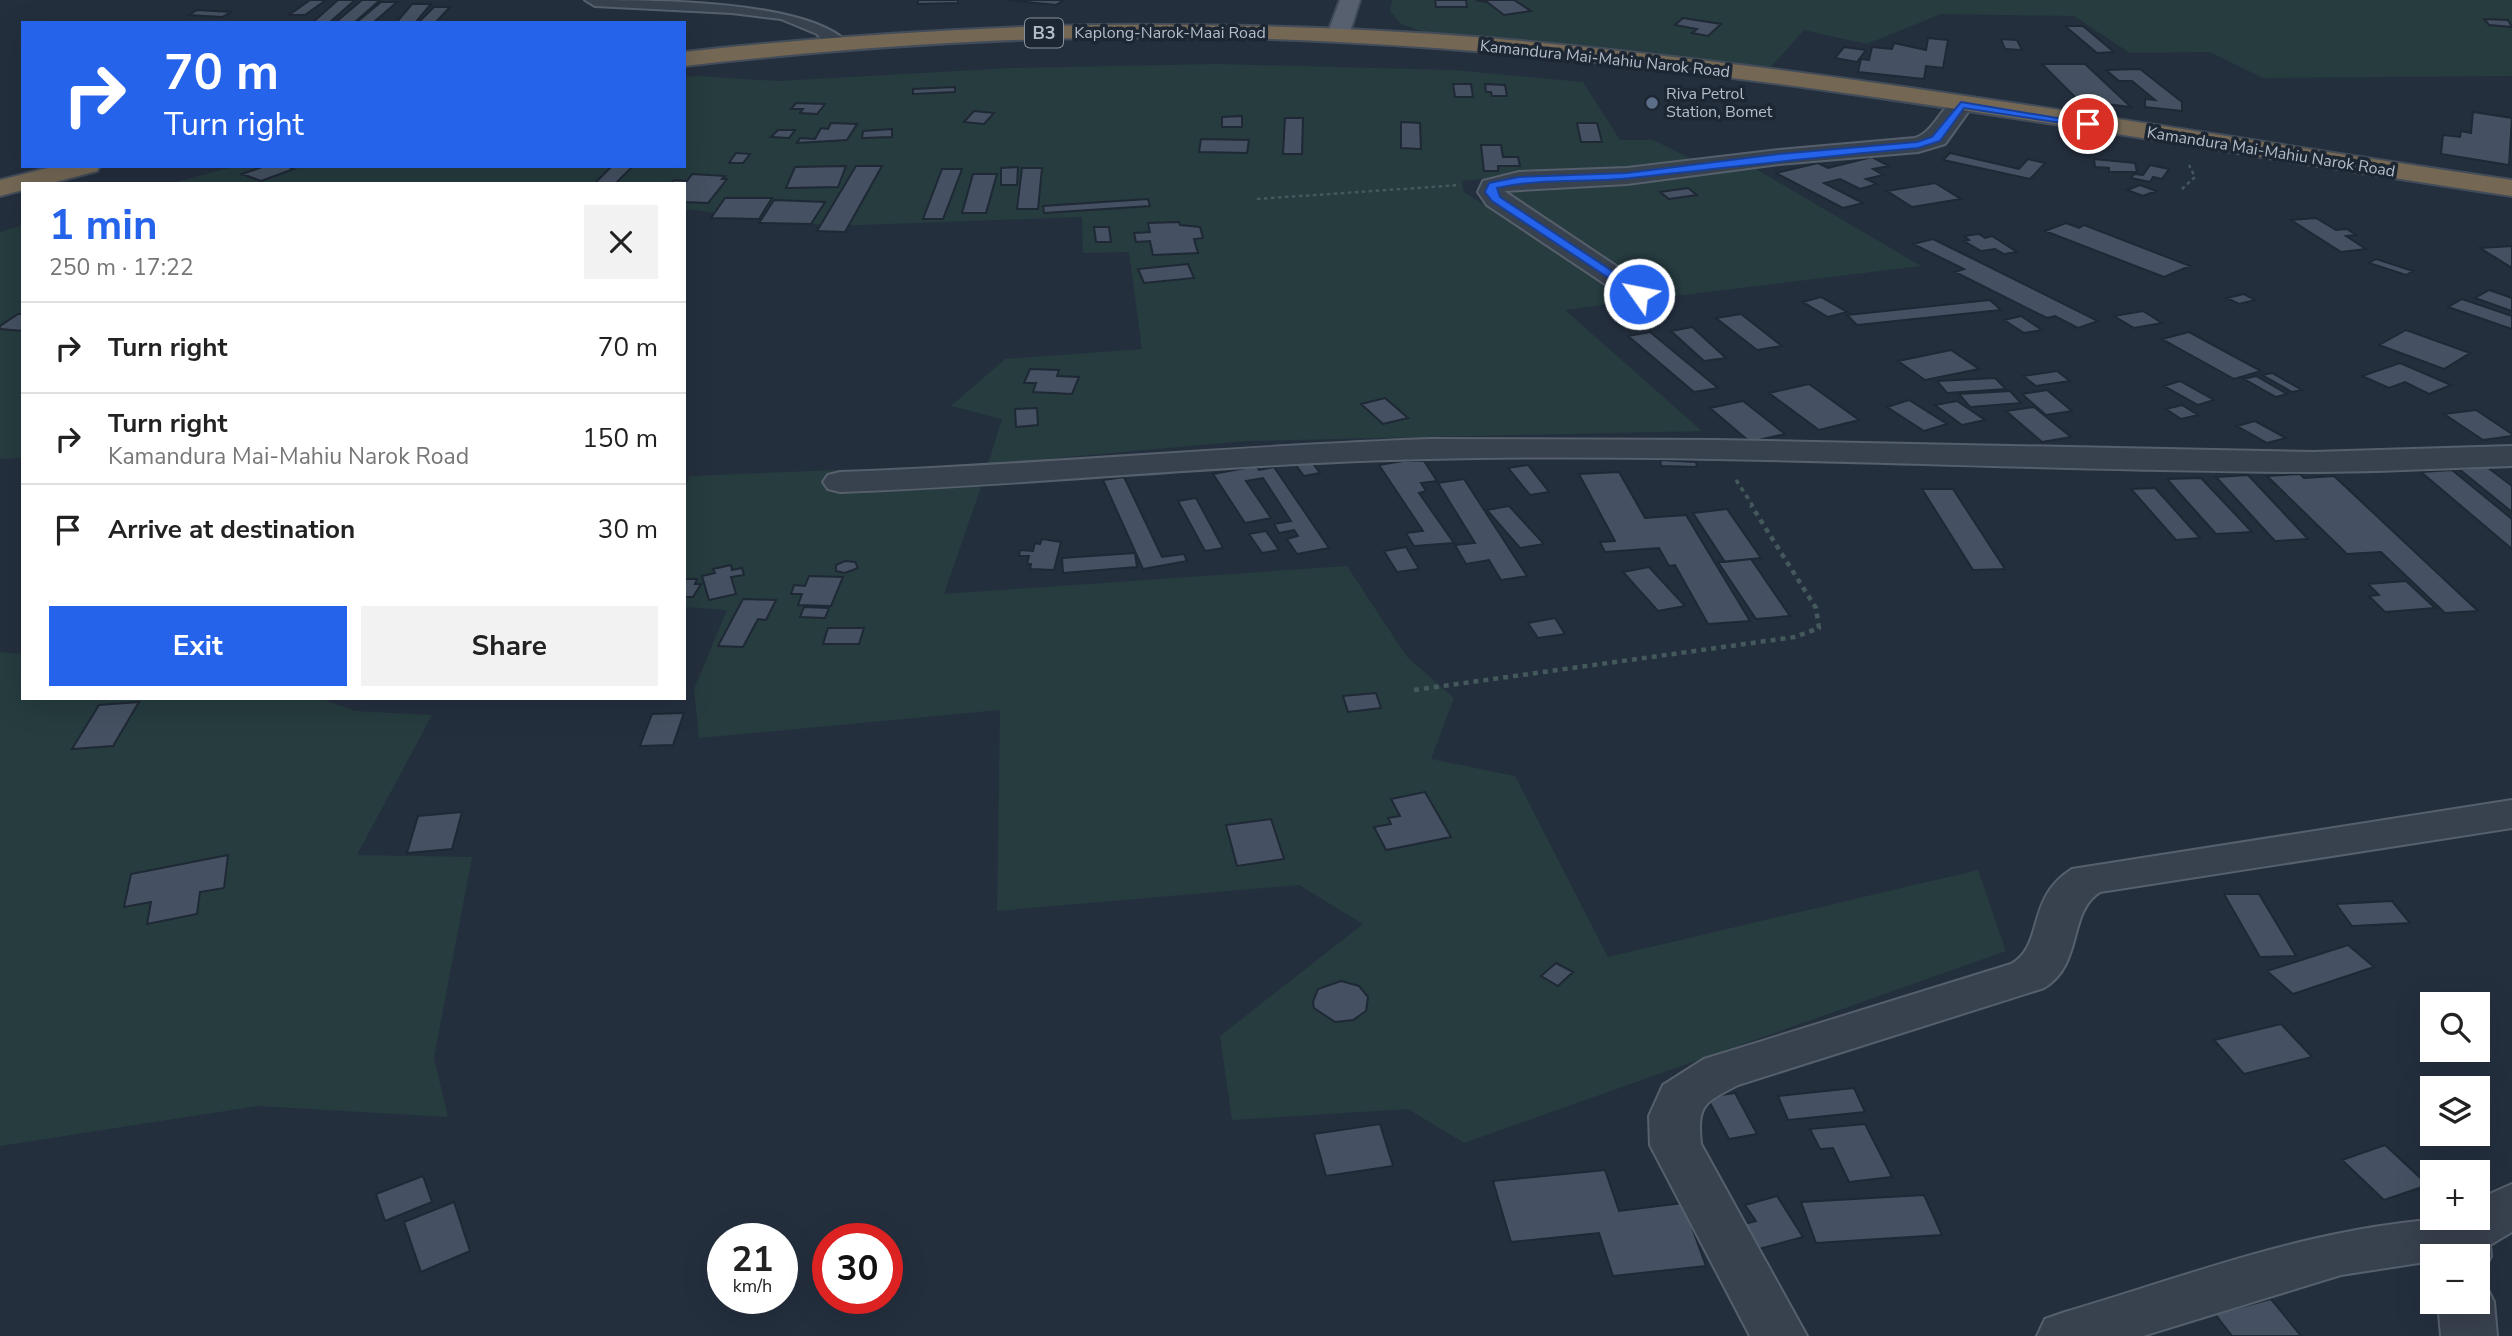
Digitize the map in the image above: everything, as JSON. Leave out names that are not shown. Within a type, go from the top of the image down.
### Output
[{"type":"highway","name":"Kaplong-Narok-Maai Road","points":[[686,59],[837,43],[1025,33],[1338,35],[1404,40]]},
{"type":"highway","name":"Kamandura Mai-Mahiu Narok Road","points":[[1404,40],[1686,66],[2512,188]]},
{"type":"highway","points":[[24,182],[80,168]]},
{"type":"highway","points":[[0,188],[21,183]]},
{"type":"main road","points":[[1338,35],[1350,0]]},
{"type":"street","points":[[595,0],[780,12],[820,25],[832,32],[837,43]]},
{"type":"street","points":[[1639,294],[1496,199],[1491,192],[1492,186],[1519,180],[1627,176],[1779,157],[1918,145],[1936,139],[1961,105]]},
{"type":"street","points":[[840,482],[986,477],[1290,454],[1430,449],[1717,450],[2313,463],[2512,456]]},
{"type":"street","points":[[1779,1336],[1676,1145],[1672,1113],[1685,1091],[1721,1072],[2018,981],[2037,970],[2048,955],[2063,897],[2072,887],[2088,879],[2512,814]]},
{"type":"street","points":[[2465,1244],[2512,1205]]},
{"type":"street","points":[[2065,1336],[2341,1253],[2420,1248]]},
{"type":"street","points":[[2467,1314],[2469,1336]]},
{"type":"path","points":[[1257,199],[1448,185],[1492,186]]},
{"type":"path","points":[[1414,690],[1795,637],[1819,628],[1816,608],[1717,450]]},
{"type":"green space","points":[[1392,0],[2512,0],[2512,76],[2263,78],[2210,52],[2130,53],[2074,16],[1941,14],[1867,44],[1804,30],[1770,68],[1643,51],[1426,33],[1401,24],[1390,11]]},
{"type":"green space","points":[[1217,64],[1453,70],[1583,82],[1620,140],[1653,140],[1694,160],[1644,168],[1543,172],[1462,181],[1464,192],[1632,301],[1565,310],[1702,431],[1246,441],[989,464],[944,594],[1347,566],[1407,657],[1454,698],[1431,759],[1515,776],[1608,957],[1978,870],[2006,951],[1464,1143],[1408,1109],[1232,1120],[1220,1036],[1363,924],[1299,885],[997,911],[1000,710],[699,738],[694,689],[727,610],[686,607],[686,484],[690,476],[988,464],[1002,419],[951,406],[1005,359],[1142,349],[1129,252],[1083,253],[1082,217],[833,226],[686,209],[686,182],[176,182],[229,168],[686,168],[686,77],[778,81],[1011,68]]},
{"type":"green space","points":[[1751,166],[1921,266],[1658,298],[1506,195],[1508,189]]},
{"type":"green space","points":[[21,226],[21,458],[0,459],[0,232]]},
{"type":"green space","points":[[0,652],[21,654],[21,700],[325,700],[355,711],[432,715],[357,855],[472,857],[434,1058],[448,1117],[257,1106],[0,1146]]},
{"type":"building","points":[[310,0],[326,0],[305,15],[289,15]]},
{"type":"building","points":[[338,0],[355,0],[331,21],[314,21]]},
{"type":"building","points":[[362,0],[380,0],[356,21],[337,21]]},
{"type":"building","points":[[918,0],[958,0],[958,3],[918,4]]},
{"type":"building","points":[[1007,0],[1064,0],[1056,5]]},
{"type":"building","points":[[1435,0],[1466,0],[1467,7],[1436,7]]},
{"type":"building","points":[[1476,0],[1514,0],[1531,11],[1504,15],[1487,2]]},
{"type":"building","points":[[381,2],[397,2],[375,21],[358,21]]},
{"type":"building","points":[[412,4],[431,4],[417,21],[398,21]]},
{"type":"building","points":[[434,7],[450,7],[437,21],[420,21]]},
{"type":"building","points":[[197,10],[231,12],[222,17],[189,15]]},
{"type":"building","points":[[1683,18],[1721,24],[1708,36],[1692,33],[1697,29],[1675,25]]},
{"type":"building","points":[[2484,19],[2508,20],[2512,27],[2489,25]]},
{"type":"building","points":[[2065,26],[2083,26],[2114,52],[2097,53]]},
{"type":"building","points":[[1928,38],[1948,40],[1943,68],[1926,66],[1924,79],[1858,72],[1861,59],[1869,60],[1872,47],[1892,49],[1894,43],[1926,50]]},
{"type":"building","points":[[2001,39],[2017,40],[2022,50],[2005,49]]},
{"type":"building","points":[[1844,47],[1866,50],[1857,62],[1835,58]]},
{"type":"building","points":[[2042,64],[2085,64],[2131,107],[2079,101]]},
{"type":"building","points":[[2140,69],[2182,102],[2182,111],[2145,107],[2145,99],[2155,100],[2132,81],[2119,81],[2106,70]]},
{"type":"building","points":[[1453,84],[1471,84],[1473,97],[1455,97]]},
{"type":"building","points":[[1485,84],[1505,85],[1507,96],[1492,96],[1491,92],[1486,92]]},
{"type":"building","points":[[955,87],[955,92],[913,94],[913,89]]},
{"type":"building","points":[[796,103],[825,104],[817,114],[800,113],[803,109],[791,109]]},
{"type":"building","points":[[974,111],[994,113],[984,124],[964,122]]},
{"type":"building","points":[[2473,112],[2512,118],[2509,165],[2441,154],[2443,135],[2460,137],[2461,131],[2471,133]]},
{"type":"building","points":[[1242,116],[1242,127],[1222,127],[1222,117]]},
{"type":"building","points":[[1285,118],[1303,118],[1302,154],[1283,154]]},
{"type":"building","points":[[1401,122],[1420,123],[1421,149],[1401,148]]},
{"type":"building","points":[[831,123],[857,124],[847,140],[797,143],[800,138],[815,139],[821,128],[828,129]]},
{"type":"building","points":[[1577,123],[1597,123],[1602,142],[1581,142]]},
{"type":"building","points":[[892,129],[892,137],[862,138],[863,131]]},
{"type":"building","points":[[778,130],[795,130],[789,138],[771,137]]},
{"type":"building","points":[[1201,139],[1249,140],[1247,153],[1199,152]]},
{"type":"building","points":[[1481,145],[1501,145],[1503,157],[1518,157],[1520,166],[1498,166],[1498,171],[1484,171]]},
{"type":"building","points":[[736,153],[750,154],[743,163],[729,163]]},
{"type":"building","points":[[1950,153],[2019,169],[2028,159],[2045,163],[2030,179],[1943,160]]},
{"type":"building","points":[[1872,157],[1889,166],[1873,169],[1883,175],[1866,179],[1877,184],[1860,189],[1840,179],[1824,183],[1863,203],[1843,208],[1776,173],[1818,163],[1828,168]]},
{"type":"building","points":[[2094,159],[2135,163],[2137,172],[2109,172],[2109,168],[2095,167]]},
{"type":"building","points":[[2150,165],[2169,169],[2162,179],[2153,177],[2150,182],[2131,178],[2134,174],[2143,175]]},
{"type":"building","points":[[846,166],[838,187],[786,188],[795,167]]},
{"type":"building","points":[[856,166],[882,166],[845,232],[817,231]]},
{"type":"building","points":[[1018,167],[1017,185],[1001,185],[1001,168]]},
{"type":"building","points":[[259,168],[294,169],[261,181],[242,174]]},
{"type":"building","points":[[610,168],[631,168],[617,182],[596,182]]},
{"type":"building","points":[[1022,168],[1042,168],[1038,209],[1017,209]]},
{"type":"building","points":[[942,169],[962,169],[943,219],[923,219]]},
{"type":"building","points":[[692,174],[725,176],[722,179],[727,179],[708,203],[686,202],[686,182],[672,182],[687,181]]},
{"type":"building","points":[[973,174],[997,174],[986,213],[962,213]]},
{"type":"building","points":[[1935,183],[1961,199],[1912,207],[1887,191]]},
{"type":"building","points":[[2140,185],[2156,191],[2143,196],[2127,190]]},
{"type":"building","points":[[1688,188],[1697,195],[1669,199],[1660,192]]},
{"type":"building","points":[[725,198],[772,198],[759,219],[711,218]]},
{"type":"building","points":[[1148,199],[1150,206],[1044,213],[1043,206]]},
{"type":"building","points":[[774,200],[825,202],[811,224],[759,223]]},
{"type":"building","points":[[2316,218],[2336,230],[2347,229],[2356,235],[2346,236],[2366,249],[2341,252],[2291,220]]},
{"type":"building","points":[[1179,222],[1180,225],[1200,227],[1203,238],[1194,239],[1198,253],[1153,255],[1150,241],[1136,242],[1134,233],[1150,232],[1148,223]]},
{"type":"building","points":[[2066,223],[2079,228],[2084,225],[2190,266],[2164,277],[2045,231]]},
{"type":"building","points":[[1094,227],[1109,227],[1111,242],[1096,242]]},
{"type":"building","points":[[1979,234],[1985,238],[1992,236],[2017,252],[2004,254],[1995,249],[1981,251],[1964,241],[1969,240],[1964,236]]},
{"type":"building","points":[[1933,239],[2098,321],[2078,328],[2055,316],[2047,318],[1955,272],[1964,269],[1913,244]]},
{"type":"building","points":[[2512,246],[2512,268],[2480,248]]},
{"type":"building","points":[[2376,259],[2413,271],[2406,275],[2369,263]]},
{"type":"building","points":[[1188,264],[1194,278],[1144,283],[1138,269]]},
{"type":"building","points":[[2489,290],[2512,298],[2512,311],[2475,298]]},
{"type":"building","points":[[2244,294],[2255,300],[2239,304],[2227,298]]},
{"type":"building","points":[[1821,297],[1847,312],[1828,317],[1803,302]]},
{"type":"building","points":[[2462,299],[2512,316],[2512,329],[2448,307]]},
{"type":"building","points":[[1990,300],[2001,310],[1857,325],[1847,315]]},
{"type":"building","points":[[2143,311],[2162,323],[2134,328],[2114,316]]},
{"type":"building","points":[[21,314],[21,331],[0,329],[0,326]]},
{"type":"building","points":[[1741,314],[1782,346],[1757,350],[1716,318]]},
{"type":"building","points":[[2021,316],[2042,330],[2024,333],[2004,320]]},
{"type":"building","points":[[1692,327],[1726,358],[1704,361],[1671,331]]},
{"type":"building","points":[[2406,330],[2470,353],[2444,369],[2379,345]]},
{"type":"building","points":[[1650,332],[1718,388],[1694,392],[1628,336]]},
{"type":"building","points":[[2189,332],[2261,371],[2234,379],[2162,339]]},
{"type":"building","points":[[1951,350],[1979,369],[1925,380],[1898,361]]},
{"type":"building","points":[[2400,363],[2451,385],[2429,394],[2405,382],[2389,388],[2362,376]]},
{"type":"building","points":[[1030,369],[1059,370],[1057,376],[1079,377],[1072,394],[1033,392],[1036,383],[1024,383]]},
{"type":"building","points":[[2057,371],[2070,381],[2036,386],[2023,376]]},
{"type":"building","points":[[2272,373],[2302,390],[2292,392],[2262,375]]},
{"type":"building","points":[[2256,376],[2287,394],[2276,397],[2244,379]]},
{"type":"building","points":[[1995,378],[2006,389],[1947,393],[1937,381]]},
{"type":"building","points":[[2180,381],[2214,400],[2198,405],[2164,386]]},
{"type":"building","points":[[1809,384],[1859,420],[1819,430],[1769,393]]},
{"type":"building","points":[[2047,390],[2072,411],[2046,415],[2022,394]]},
{"type":"building","points":[[2010,391],[2021,403],[1970,407],[1959,394]]},
{"type":"building","points":[[1385,398],[1408,418],[1383,424],[1361,404]]},
{"type":"building","points":[[1909,400],[1947,424],[1924,431],[1887,407]]},
{"type":"building","points":[[1743,401],[1785,434],[1750,442],[1710,408]]},
{"type":"building","points":[[1957,401],[1985,420],[1962,425],[1935,405]]},
{"type":"building","points":[[2182,405],[2198,415],[2181,419],[2166,409]]},
{"type":"building","points":[[2034,407],[2071,437],[2042,442],[2006,411]]},
{"type":"building","points":[[1037,408],[1038,425],[1016,427],[1015,409]]},
{"type":"building","points":[[2476,410],[2512,436],[2483,440],[2444,414]]},
{"type":"building","points":[[2255,421],[2286,438],[2267,443],[2237,426]]},
{"type":"building","points":[[1660,460],[1696,462],[1697,467],[1661,466]]},
{"type":"building","points":[[1311,461],[1320,473],[1304,476],[1295,464]]},
{"type":"building","points":[[1424,461],[1437,481],[1421,483],[1426,491],[1419,493],[1454,543],[1414,546],[1406,533],[1423,531],[1379,465]]},
{"type":"building","points":[[1528,465],[1549,492],[1530,495],[1508,468]]},
{"type":"building","points":[[1256,466],[1259,470],[1274,467],[1329,548],[1297,554],[1287,539],[1298,536],[1294,530],[1279,533],[1274,524],[1291,521],[1263,478],[1246,481],[1271,518],[1245,523],[1213,474]]},
{"type":"building","points":[[2487,467],[2512,486],[2512,512],[2459,469]]},
{"type":"building","points":[[2452,470],[2512,519],[2512,549],[2421,472]]},
{"type":"building","points":[[1619,472],[1645,518],[1686,515],[1750,621],[1708,624],[1675,565],[1669,566],[1659,548],[1605,552],[1600,542],[1615,541],[1579,474]]},
{"type":"building","points":[[2300,474],[2304,478],[2334,476],[2478,611],[2445,613],[2381,552],[2347,554],[2267,476]]},
{"type":"building","points":[[2248,475],[2308,539],[2275,541],[2216,477]]},
{"type":"building","points":[[1124,477],[1162,557],[1184,554],[1187,561],[1143,569],[1103,480]]},
{"type":"building","points":[[2201,478],[2252,532],[2216,534],[2167,479]]},
{"type":"building","points":[[1464,479],[1527,576],[1501,580],[1489,560],[1466,564],[1455,545],[1475,543],[1438,483]]},
{"type":"building","points":[[2155,488],[2200,538],[2176,540],[2131,489]]},
{"type":"building","points":[[1922,489],[1953,489],[2005,569],[1973,570]]},
{"type":"building","points":[[1196,498],[1223,548],[1205,551],[1178,501]]},
{"type":"building","points":[[1509,506],[1544,544],[1520,548],[1487,510]]},
{"type":"building","points":[[1727,509],[1761,558],[1725,562],[1693,513]]},
{"type":"building","points":[[1266,531],[1279,550],[1262,553],[1249,534]]},
{"type":"building","points":[[1042,539],[1061,542],[1054,570],[1030,569],[1031,564],[1027,564],[1029,556],[1019,556],[1020,550],[1033,551],[1035,543],[1040,544]]},
{"type":"building","points":[[1406,547],[1419,569],[1397,572],[1384,551]]},
{"type":"building","points":[[1135,553],[1137,567],[1063,573],[1062,558]]},
{"type":"building","points":[[1751,559],[1790,616],[1756,619],[1718,562]]},
{"type":"building","points":[[845,561],[855,562],[858,568],[845,573],[836,571],[836,565]]},
{"type":"building","points":[[731,565],[732,570],[742,568],[744,575],[731,577],[736,594],[709,600],[702,576],[715,573],[713,569]]},
{"type":"building","points":[[1649,567],[1685,606],[1658,611],[1623,572]]},
{"type":"building","points":[[809,576],[843,577],[831,606],[798,605],[802,594],[791,594],[794,585],[805,586]]},
{"type":"building","points":[[686,579],[697,579],[695,584],[701,584],[693,597],[686,597]]},
{"type":"building","points":[[2406,581],[2435,608],[2385,612],[2369,596],[2379,595],[2368,584]]},
{"type":"building","points":[[743,599],[776,600],[766,620],[758,619],[743,647],[718,646]]},
{"type":"building","points":[[804,607],[829,608],[825,618],[800,617]]},
{"type":"building","points":[[1555,618],[1565,634],[1538,638],[1528,623]]},
{"type":"building","points":[[828,628],[864,628],[859,644],[823,644]]},
{"type":"building","points":[[1376,693],[1381,708],[1348,712],[1343,696]]},
{"type":"building","points":[[139,702],[113,746],[72,749],[99,705]]},
{"type":"building","points":[[684,713],[673,745],[640,746],[652,714]]},
{"type":"building","points":[[1425,792],[1451,837],[1386,850],[1374,827],[1391,824],[1388,818],[1400,816],[1391,799]]},
{"type":"building","points":[[462,812],[452,849],[407,853],[418,816]]},
{"type":"building","points":[[1271,819],[1284,859],[1237,866],[1226,825]]},
{"type":"building","points":[[228,855],[224,888],[200,892],[197,914],[147,924],[151,902],[124,907],[131,874]]},
{"type":"building","points":[[2224,894],[2259,894],[2296,956],[2260,957]]},
{"type":"building","points":[[2392,901],[2410,923],[2352,926],[2336,904]]},
{"type":"building","points":[[2348,945],[2374,967],[2293,994],[2267,971]]},
{"type":"building","points":[[1556,963],[1573,972],[1558,986],[1541,976]]},
{"type":"building","points":[[1341,981],[1359,986],[1368,997],[1366,1011],[1353,1020],[1335,1022],[1314,1008],[1313,1002],[1318,989]]},
{"type":"building","points":[[2281,1024],[2312,1057],[2244,1074],[2214,1040]]},
{"type":"building","points":[[1854,1088],[1865,1112],[1788,1120],[1778,1096]]},
{"type":"building","points":[[1735,1093],[1757,1134],[1729,1139],[1707,1097]]},
{"type":"building","points":[[1380,1124],[1393,1166],[1326,1176],[1314,1134]]},
{"type":"building","points":[[1865,1124],[1892,1177],[1849,1182],[1833,1148],[1820,1149],[1810,1129]]},
{"type":"building","points":[[2385,1145],[2420,1178],[2420,1188],[2384,1200],[2342,1160]]},
{"type":"building","points":[[1605,1170],[1619,1211],[1683,1203],[1706,1266],[1613,1276],[1599,1233],[1511,1242],[1493,1181]]},
{"type":"building","points":[[423,1176],[432,1202],[385,1221],[376,1194]]},
{"type":"building","points":[[1924,1195],[1942,1235],[1816,1243],[1801,1202]]},
{"type":"building","points":[[1777,1196],[1803,1237],[1755,1250],[1739,1225],[1756,1221],[1745,1205]]},
{"type":"building","points":[[454,1202],[470,1251],[421,1272],[404,1222]]},
{"type":"building","points":[[2271,1299],[2301,1336],[2232,1336],[2215,1314]]},
{"type":"place","name":"Riva Petrol Station, Bomet","points":[[1652,103]]},
{"type":"route","points":[[1639,294],[1519,216],[1496,199],[1491,192],[1492,186],[1519,180],[1627,176],[1779,157],[1918,145],[1936,139],[1961,105],[2088,124]]}]
